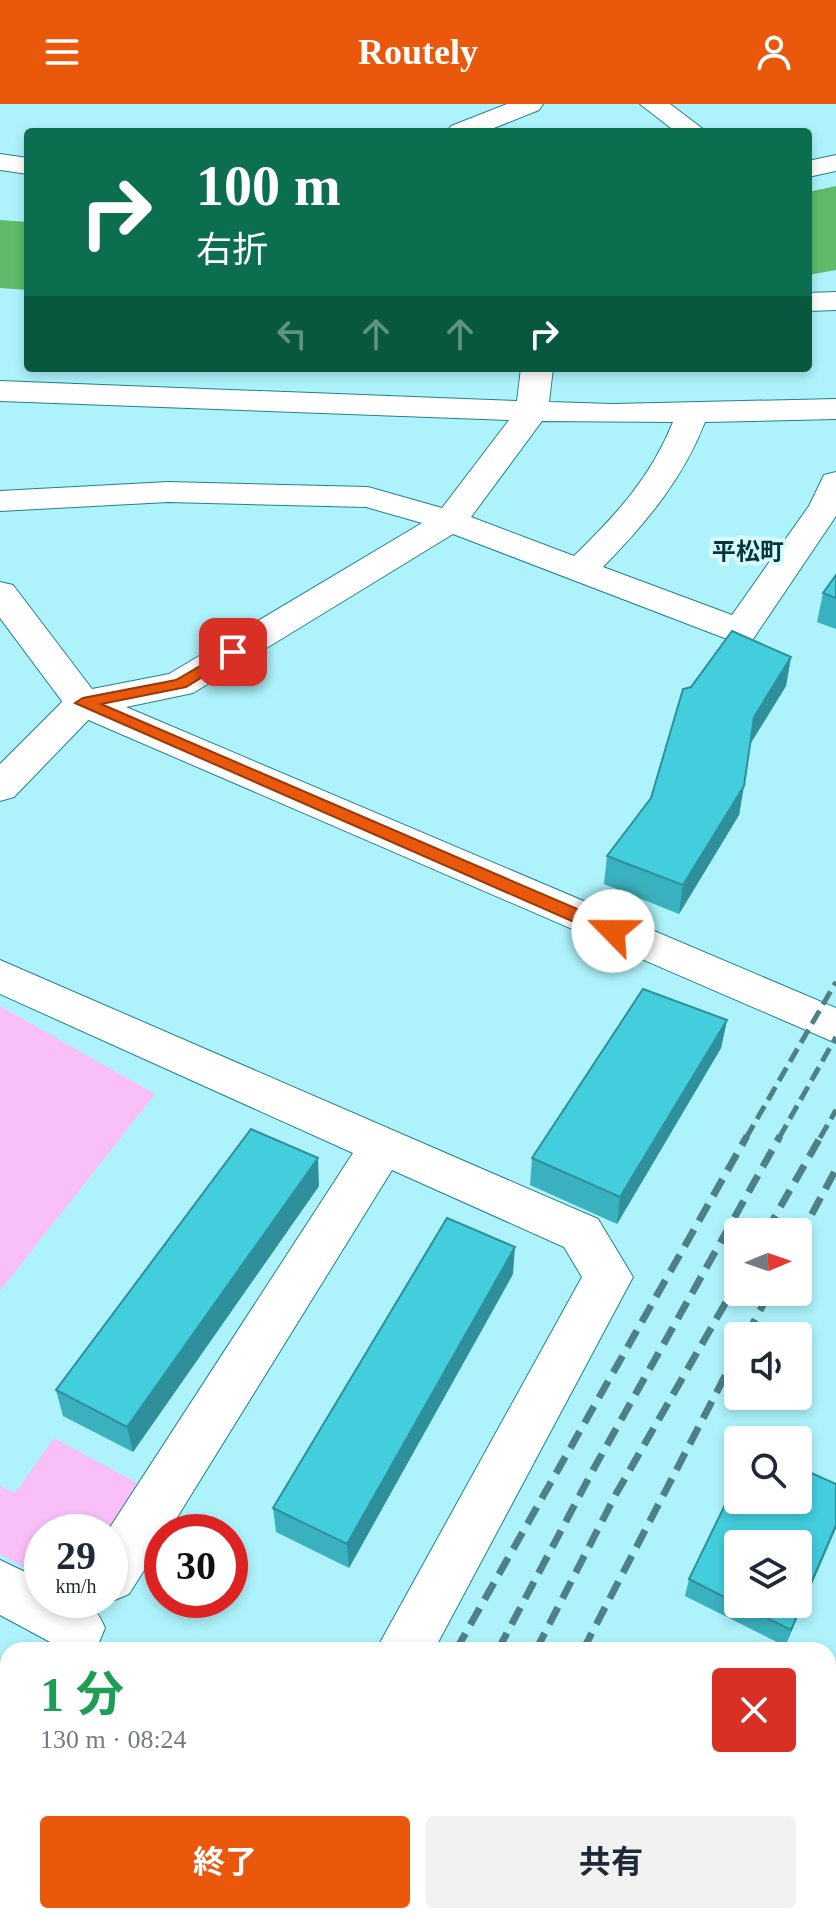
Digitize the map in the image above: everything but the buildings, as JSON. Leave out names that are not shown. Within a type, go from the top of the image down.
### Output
[{"type":"street","points":[[470,128],[530,104]]},
{"type":"street","points":[[653,104],[688,128]]},
{"type":"street","points":[[0,162],[24,165]]},
{"type":"street","points":[[812,168],[836,163]]},
{"type":"street","points":[[812,302],[836,301]]},
{"type":"street","points":[[0,788],[83,703],[180,684],[450,521],[532,412],[537,372]]},
{"type":"street","points":[[0,391],[532,412],[836,409]]},
{"type":"street","points":[[580,570],[649,501],[678,455],[693,412]]},
{"type":"street","points":[[0,501],[168,492],[368,497],[450,521],[740,631],[826,506],[836,482]]},
{"type":"street","points":[[0,593],[83,703],[836,1026]]},
{"type":"street","points":[[0,976],[581,1233],[608,1277],[408,1642]]},
{"type":"street","points":[[128,1548],[383,1145]]},
{"type":"street","points":[[0,1586],[78,1626]]},
{"type":"shaded area","points":[[836,186],[836,270],[812,274],[812,191]]},
{"type":"shaded area","points":[[0,220],[24,222],[24,290],[0,288]]},
{"type":"shaded area","points":[[0,1006],[155,1094],[0,1291]]},
{"type":"shaded area","points":[[54,1438],[141,1485],[122,1514],[24,1514],[24,1567],[0,1554],[0,1486],[15,1493]]},
{"type":"railway","points":[[746,1138],[836,982]]},
{"type":"railway","points":[[779,1138],[836,1037]]},
{"type":"railway","points":[[820,1138],[836,1110]]},
{"type":"railway","points":[[461,1642],[747,1136]]},
{"type":"railway","points":[[502,1642],[593,1470],[780,1136]]},
{"type":"railway","points":[[774,1218],[821,1136]]},
{"type":"railway","points":[[810,1218],[836,1169]]},
{"type":"railway","points":[[540,1642],[616,1494],[724,1305]]},
{"type":"railway","points":[[754,1322],[762,1306]]},
{"type":"railway","points":[[587,1642],[724,1378]]},
{"type":"district","name":"平松町","points":[[748,552]]},
{"type":"route","points":[[233,652],[180,684],[83,703],[613,931]]}]
